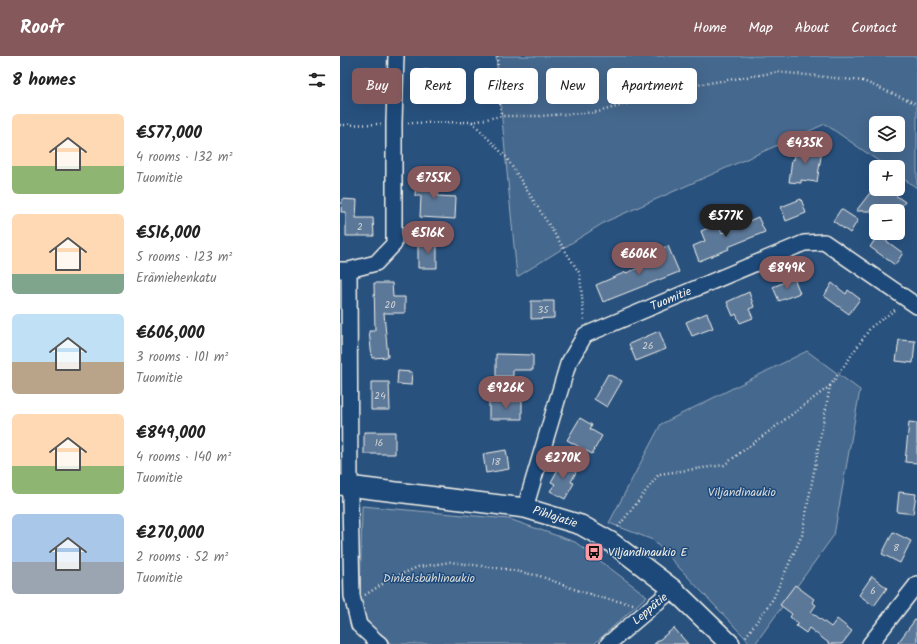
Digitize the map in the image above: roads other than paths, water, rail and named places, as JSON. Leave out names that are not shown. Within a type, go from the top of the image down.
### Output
[{"type":"street","points":[[380,644],[359,625],[352,596],[345,485],[345,270],[376,263],[394,244],[394,123],[396,56]]},
{"type":"street","name":"Tuomitie","points":[[525,508],[568,364],[585,335],[804,243],[824,242],[913,303]]},
{"type":"street","name":"Pihlajatie","points":[[345,485],[525,508],[581,525],[611,542],[673,589],[730,644]]},
{"type":"street","points":[[870,644],[917,584]]},
{"type":"street","name":"Leppätie","points":[[608,644],[673,589]]},
{"type":"place","name":"Viljandinaukio E","points":[[594,552]]},
{"type":"park label","name":"Viljandinaukio","points":[[742,492]]},
{"type":"park label","name":"Dinkelsbühlinaukio","points":[[429,578]]}]
